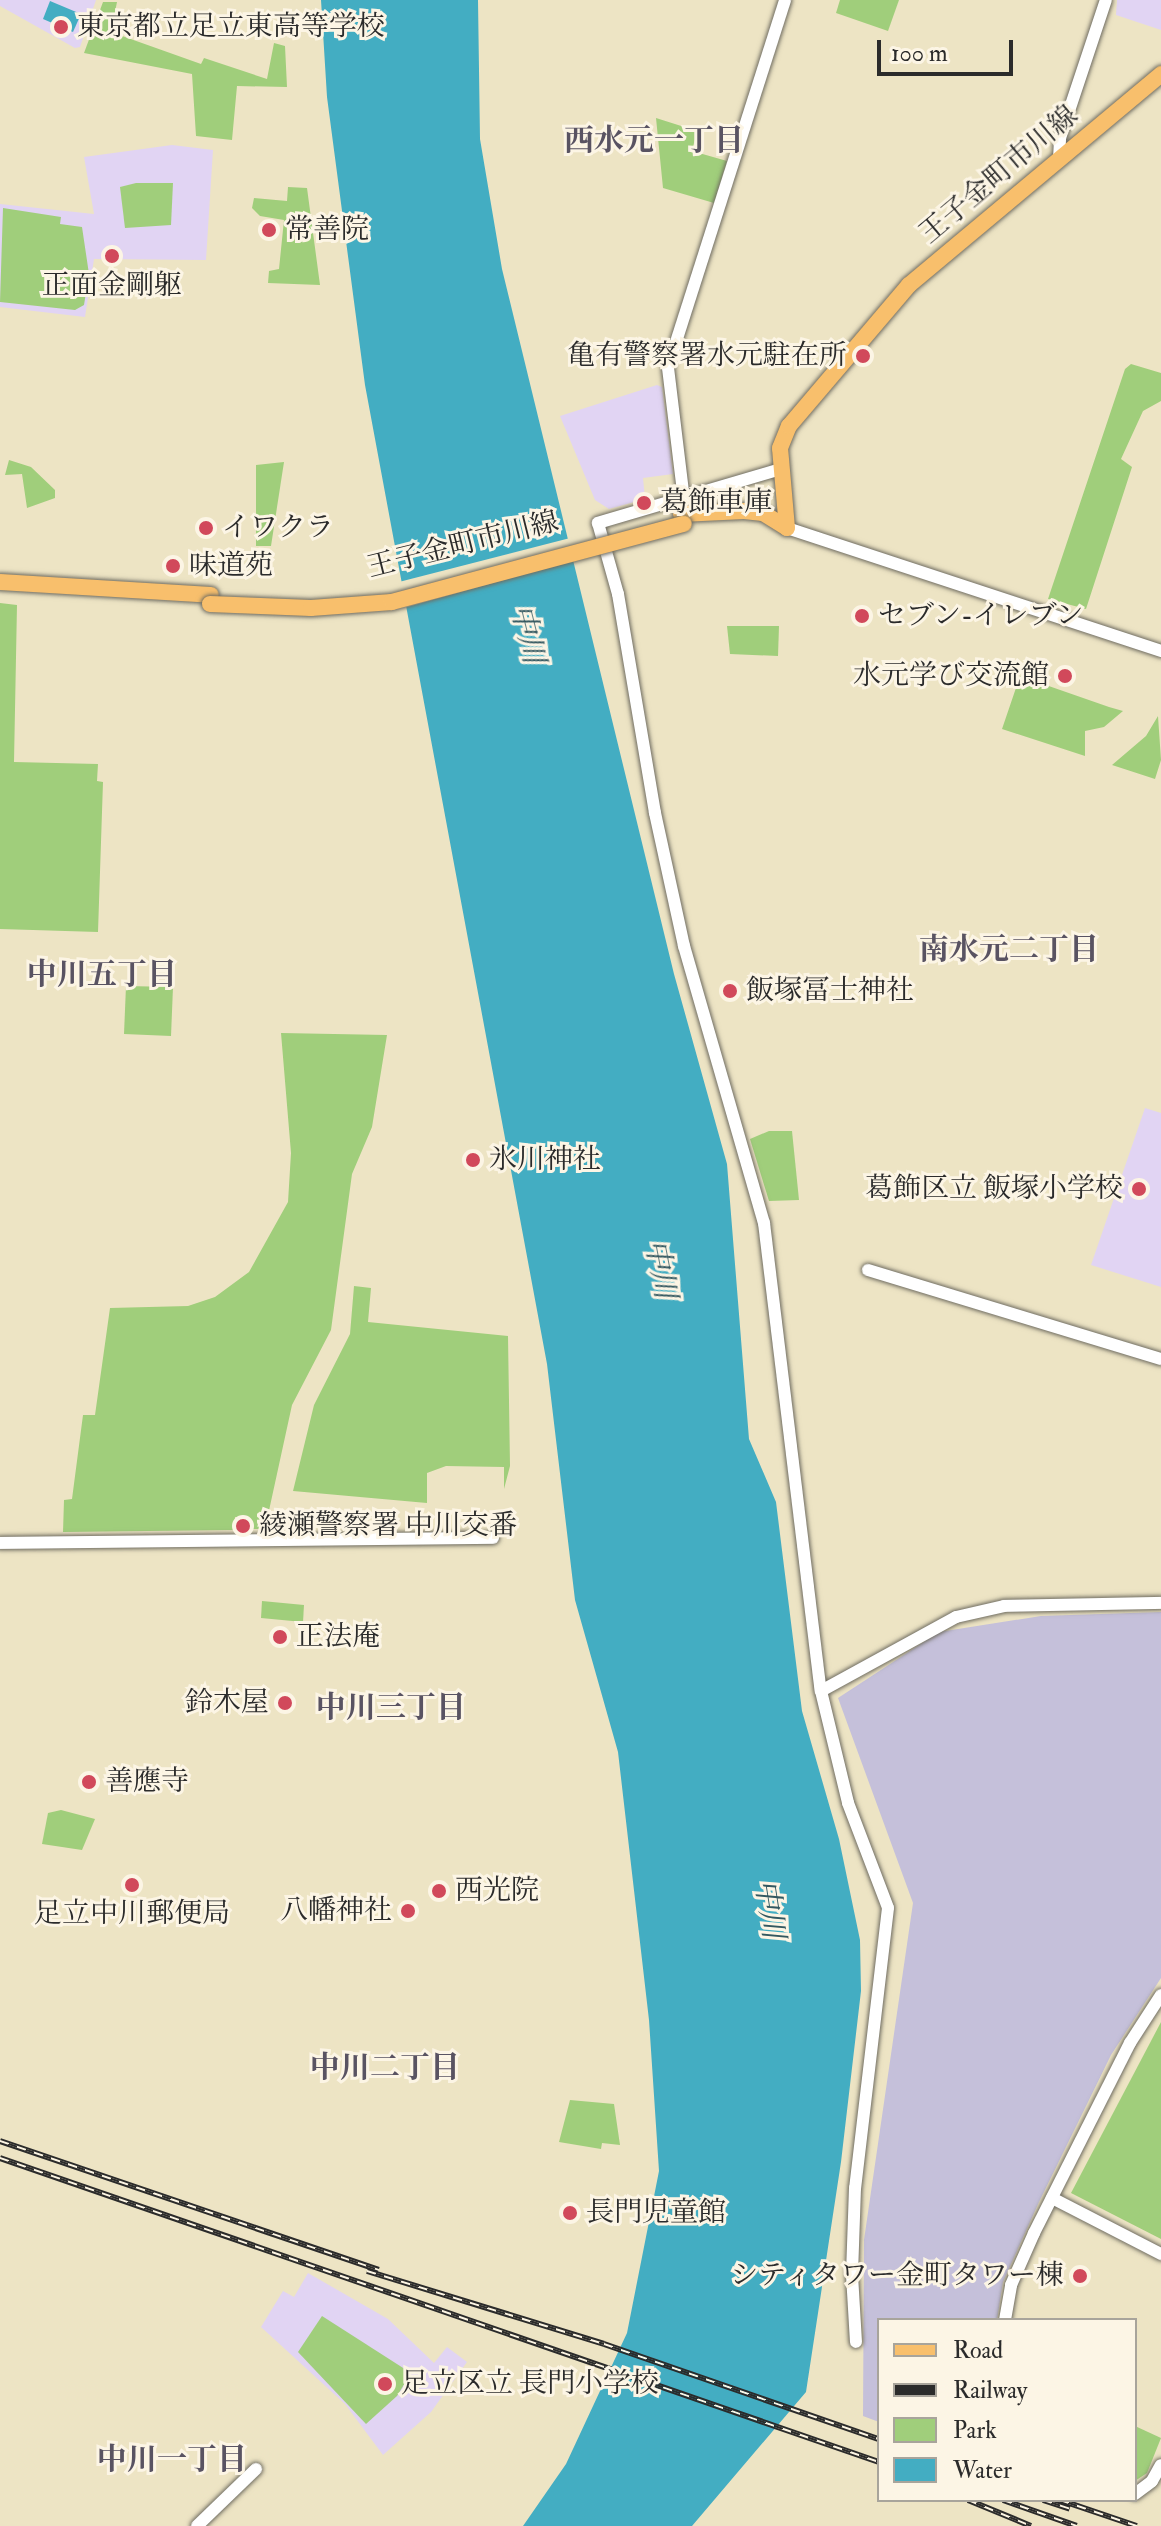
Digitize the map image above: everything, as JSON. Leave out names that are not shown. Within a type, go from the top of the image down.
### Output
[{"type":"main road","name":"王子金町市川線","points":[[787,528],[781,469],[785,430],[899,295],[1161,74]]},
{"type":"main road","name":"王子金町市川線","points":[[0,589],[210,599],[310,599],[387,594],[683,513],[763,513],[787,528]]},
{"type":"main road","name":"王子金町市川線","points":[[0,582],[210,599]]},
{"type":"street","points":[[683,513],[668,367],[785,0]]},
{"type":"street","points":[[1059,159],[1060,138],[1106,0]]},
{"type":"street","points":[[781,469],[683,513],[598,523],[618,594],[655,813],[684,946],[764,1223],[821,1691],[848,1803],[884,1894],[889,1923],[855,2188],[852,2275],[856,2342]]},
{"type":"street","points":[[787,528],[1161,651]]},
{"type":"street","points":[[868,1270],[1161,1359]]},
{"type":"street","points":[[0,1543],[493,1538]]},
{"type":"street","points":[[821,1691],[956,1617],[1004,1606],[1161,1603]]},
{"type":"street","points":[[1005,2318],[1011,2285],[1052,2198],[1135,2035],[1161,1995]]},
{"type":"street","points":[[1052,2198],[1161,2254]]},
{"type":"street","points":[[1137,2492],[1152,2481],[1161,2465]]},
{"type":"street","points":[[197,2526],[256,2469]]},
{"type":"shaded area","name":"東京都立足立東高等学校","points":[[0,0],[96,0],[80,47],[75,48],[0,6]]},
{"type":"shaded area","points":[[1117,0],[1161,0],[1161,30],[1116,15]]},
{"type":"shaded area","points":[[172,145],[213,150],[206,260],[94,259],[85,317],[0,307],[0,204],[94,214],[84,157]]},
{"type":"shaded area","points":[[657,385],[662,387],[673,474],[643,478],[645,499],[609,509],[595,500],[560,416]]},
{"type":"shaded area","name":"葛飾区立 飯塚小学校","points":[[1145,1108],[1161,1113],[1161,1287],[1091,1265]]},
{"type":"shaded area","points":[[1161,1612],[1161,1978],[1111,2055],[1039,2202],[1003,2282],[997,2318],[877,2318],[877,2421],[863,2416],[864,2240],[913,1903],[838,1698],[939,1632],[1041,1616]]},
{"type":"shaded area","name":"足立区立 長門小学校","points":[[308,2273],[388,2319],[434,2363],[447,2347],[467,2362],[431,2412],[383,2455],[345,2404],[261,2327],[283,2291],[294,2297]]},
{"type":"green space","points":[[840,0],[899,0],[888,31],[836,13]]},
{"type":"green space","points":[[103,2],[117,2],[111,32],[201,64],[204,58],[267,79],[274,43],[285,46],[287,87],[237,86],[232,140],[196,136],[192,74],[84,53]]},
{"type":"green space","points":[[656,118],[697,131],[692,151],[727,161],[714,203],[663,188]]},
{"type":"green space","points":[[136,183],[173,183],[171,225],[125,228],[120,187]]},
{"type":"green space","points":[[288,187],[307,188],[320,285],[268,283],[269,271],[279,269],[284,220],[260,216],[252,208],[254,198],[287,201]]},
{"type":"green space","points":[[3,208],[61,217],[60,224],[82,227],[89,274],[84,305],[75,310],[0,302]]},
{"type":"green space","points":[[1131,364],[1161,373],[1161,401],[1143,411],[1121,459],[1132,467],[1086,609],[1048,599],[1125,369]]},
{"type":"green space","points":[[9,460],[31,467],[55,490],[55,498],[27,508],[22,474],[5,475]]},
{"type":"green space","points":[[284,462],[271,546],[256,546],[256,465]]},
{"type":"green space","points":[[0,603],[17,605],[14,762],[98,764],[97,781],[103,782],[98,932],[0,929]]},
{"type":"green space","points":[[727,626],[779,626],[778,656],[730,654]]},
{"type":"green space","points":[[1020,676],[1123,711],[1104,727],[1085,731],[1085,756],[1002,729]]},
{"type":"green space","points":[[1158,716],[1161,760],[1155,779],[1112,765],[1146,736]]},
{"type":"green space","points":[[126,986],[173,987],[171,1036],[124,1034]]},
{"type":"green space","points":[[281,1033],[387,1035],[372,1127],[352,1174],[331,1330],[292,1405],[265,1529],[248,1529],[247,1518],[235,1517],[234,1530],[63,1532],[64,1500],[72,1499],[83,1415],[95,1415],[110,1308],[188,1306],[215,1297],[249,1272],[288,1202],[291,1153]]},
{"type":"green space","points":[[769,1131],[792,1131],[799,1200],[769,1201],[750,1139]]},
{"type":"green space","points":[[354,1286],[371,1288],[368,1322],[508,1336],[510,1466],[504,1489],[504,1467],[446,1466],[427,1473],[427,1503],[293,1491],[314,1405],[350,1334]]},
{"type":"green space","points":[[262,1601],[304,1605],[303,1622],[261,1618]]},
{"type":"green space","points":[[61,1810],[95,1819],[82,1850],[42,1844],[48,1813]]},
{"type":"green space","points":[[1161,2022],[1161,2239],[1071,2193]]},
{"type":"green space","points":[[570,2100],[614,2104],[620,2145],[602,2143],[601,2149],[559,2142]]},
{"type":"green space","points":[[322,2316],[411,2373],[397,2396],[366,2424],[298,2352]]},
{"type":"green space","points":[[1137,2427],[1161,2438],[1147,2473],[1137,2480]]},
{"type":"water","name":"中川","points":[[321,0],[478,0],[480,139],[502,269],[674,974],[727,1164],[749,1439],[776,1502],[802,1711],[839,1839],[860,1940],[861,1991],[841,2162],[806,2392],[692,2526],[523,2526],[566,2464],[627,2333],[659,2171],[649,2020],[618,1752],[575,1600],[547,1364],[365,385],[327,97]]},
{"type":"water","points":[[50,1],[81,14],[73,32],[43,19]]},
{"type":"pier","points":[[574,537],[579,559],[400,609],[395,583]]},
{"type":"railway","points":[[0,2141],[379,2270]]},
{"type":"railway","points":[[0,2158],[877,2461]]},
{"type":"railway","points":[[367,2271],[604,2344],[877,2438]]},
{"type":"railway","points":[[973,2502],[1031,2526]]},
{"type":"railway","points":[[1009,2502],[1077,2526]]},
{"type":"railway","points":[[1049,2502],[1070,2509]]},
{"type":"railway","points":[[1066,2502],[1137,2526]]},
{"type":"place","name":"東京都立足立東高等学校","points":[[61,27]]},
{"type":"place","name":"常善院","points":[[269,230]]},
{"type":"place","name":"正面金剛躯","points":[[112,256]]},
{"type":"place","name":"亀有警察署水元駐在所","points":[[863,356]]},
{"type":"place","name":"葛飾車庫","points":[[644,503]]},
{"type":"place","name":"イワクラ","points":[[206,528]]},
{"type":"place","name":"味道苑","points":[[173,566]]},
{"type":"place","name":"セブン-イレブン","points":[[862,616]]},
{"type":"place","name":"水元学び交流館","points":[[1065,676]]},
{"type":"place","name":"飯塚冨士神社","points":[[730,991]]},
{"type":"place","name":"氷川神社","points":[[473,1160]]},
{"type":"place","name":"葛飾区立 飯塚小学校","points":[[1139,1189]]},
{"type":"place","name":"綾瀬警察署 中川交番","points":[[243,1526]]},
{"type":"place","name":"正法庵","points":[[280,1637]]},
{"type":"place","name":"鈴木屋","points":[[285,1703]]},
{"type":"place","name":"善應寺","points":[[89,1782]]},
{"type":"place","name":"足立中川郵便局","points":[[132,1885]]},
{"type":"place","name":"西光院","points":[[439,1891]]},
{"type":"place","name":"八幡神社","points":[[408,1911]]},
{"type":"place","name":"長門児童館","points":[[570,2213]]},
{"type":"place","name":"シティタワー金町タワー棟","points":[[1080,2276]]},
{"type":"place","name":"足立区立 長門小学校","points":[[385,2384]]},
{"type":"district","name":"西水元一丁目","points":[[654,141]]},
{"type":"district","name":"南水元二丁目","points":[[1009,950]]},
{"type":"district","name":"中川五丁目","points":[[102,975]]},
{"type":"district","name":"中川三丁目","points":[[391,1708]]},
{"type":"district","name":"中川二丁目","points":[[385,2068]]},
{"type":"district","name":"中川一丁目","points":[[172,2460]]}]
